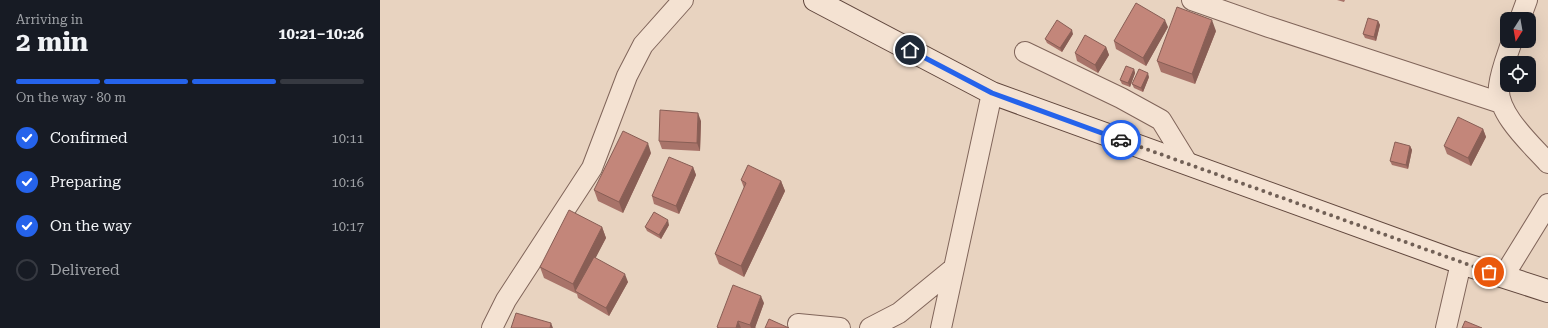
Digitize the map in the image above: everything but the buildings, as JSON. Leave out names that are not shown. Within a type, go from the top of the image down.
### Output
[{"type":"main road","points":[[815,0],[992,93],[1461,263],[1548,291]]},
{"type":"street","points":[[492,328],[506,300],[592,168],[627,76],[643,45],[683,0]]},
{"type":"street","points":[[1192,0],[1277,30],[1501,103]]},
{"type":"street","points":[[1523,12],[1527,0]]},
{"type":"street","points":[[1509,48],[1503,66],[1499,87],[1501,103],[1510,119],[1548,163]]},
{"type":"street","points":[[1025,52],[1121,98],[1161,120],[1188,164]]},
{"type":"street","points":[[941,328],[992,93]]},
{"type":"street","points":[[1503,277],[1548,204]]},
{"type":"street","points":[[1446,328],[1461,263]]},
{"type":"street","points":[[870,328],[899,313],[954,268]]},
{"type":"street","points":[[798,324],[840,328]]},
{"type":"way so far","points":[[1121,140],[1489,272]]},
{"type":"route","points":[[910,50],[992,93],[1121,140]]}]
